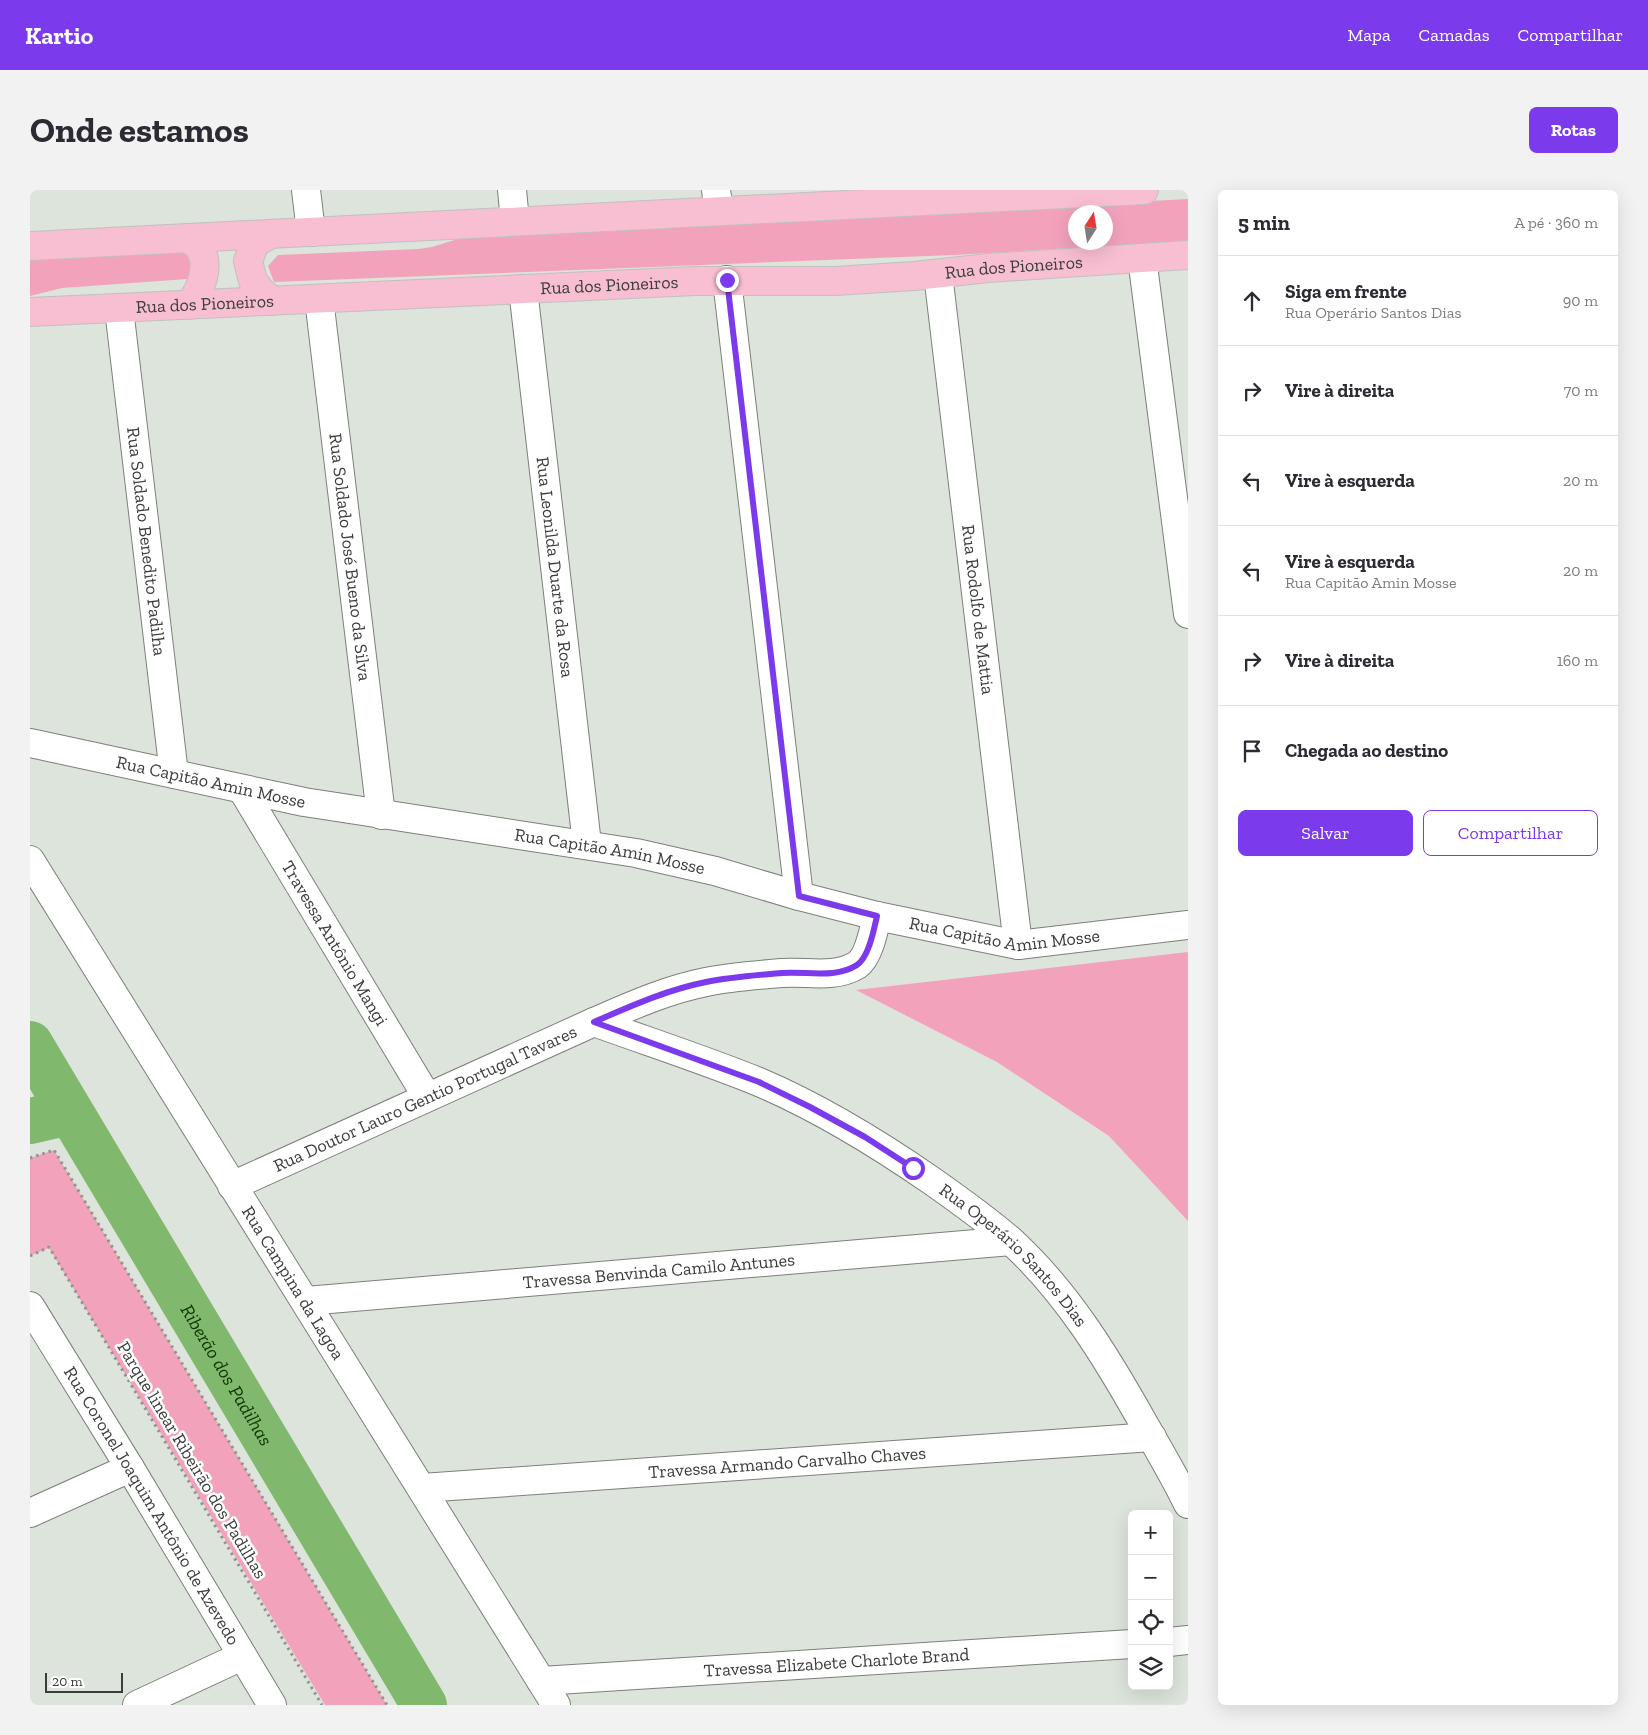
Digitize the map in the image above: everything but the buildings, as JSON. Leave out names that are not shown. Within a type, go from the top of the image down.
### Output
[{"type":"main road","points":[[30,246],[516,221],[718,201],[1144,190]]},
{"type":"main road","points":[[270,234],[254,243],[248,261],[252,280],[272,301]]},
{"type":"main road","points":[[188,238],[200,249],[204,266],[202,281],[197,294],[188,305]]},
{"type":"main road","name":"Rua dos Pioneiros","points":[[30,312],[727,280],[835,281],[938,274],[988,268],[1188,255]]},
{"type":"street","points":[[306,190],[311,232]]},
{"type":"street","points":[[512,190],[516,221]]},
{"type":"street","points":[[1142,258],[1188,614]]},
{"type":"street","name":"Rua Rodolfo de Mattia","points":[[938,274],[1018,945]]},
{"type":"street","points":[[727,280],[799,896]]},
{"type":"street","name":"Rua Leonilda Duarte da Rosa","points":[[523,289],[588,844]]},
{"type":"street","name":"Rua Soldado José Bueno da Silva","points":[[320,299],[381,815]]},
{"type":"street","name":"Rua Soldado Benedito Padilha","points":[[119,309],[174,774]]},
{"type":"street","name":"Rua Capitão Amin Mosse","points":[[30,743],[313,804],[588,844],[636,853],[715,871],[799,896],[877,916],[1018,945],[1188,925]]},
{"type":"street","name":"Travessa Antônio Mangi","points":[[242,789],[427,1097]]},
{"type":"street","name":"Rua Campina da Lagoa","points":[[30,860],[556,1705]]},
{"type":"street","name":"Rua Doutor Lauro Gentio Portugal Tavares","points":[[232,1186],[647,999],[707,982],[783,973],[832,974],[848,970],[859,964],[870,942],[877,916]]},
{"type":"street","name":"Rua Operário Santos Dias","points":[[594,1022],[759,1082],[810,1107],[865,1137],[913,1168],[960,1200],[1011,1241],[1048,1280],[1086,1328],[1120,1381],[1188,1504]]},
{"type":"street","name":"Travessa Benvinda Camilo Antunes","points":[[306,1301],[1011,1241]]},
{"type":"street","name":"Rua Coronel Joaquim Antônio de Azevedo","points":[[30,1306],[272,1705]]},
{"type":"street","name":"Travessa Armando Carvalho Chaves","points":[[422,1488],[1152,1437]]},
{"type":"street","points":[[30,1513],[130,1468]]},
{"type":"street","points":[[1173,1642],[1188,1640]]},
{"type":"street","name":"Travessa Elizabete Charlote Brand","points":[[541,1681],[1128,1644]]},
{"type":"street","points":[[137,1705],[242,1656]]},
{"type":"path","points":[[30,1158],[54,1150],[388,1705]]},
{"type":"path","name":"Parque linear Ribeirão dos Padilhas","points":[[30,1256],[49,1248],[322,1705]]},
{"type":"shaded area","points":[[1188,199],[1188,241],[1113,245],[1113,205],[1074,205]]},
{"type":"shaded area","points":[[1068,205],[1068,248],[954,255],[274,282],[268,266],[278,255],[432,247],[464,237]]},
{"type":"shaded area","points":[[184,247],[193,266],[187,279],[62,288],[30,296],[30,254]]},
{"type":"shaded area","points":[[1188,952],[1188,1221],[1109,1136],[997,1062],[856,990]]},
{"type":"shaded area","points":[[54,1150],[387,1705],[325,1705],[49,1248],[30,1256],[30,1158]]},
{"type":"waterway","name":"Riberão dos Padilhas","points":[[30,1044],[424,1705]]},
{"type":"waterway","points":[[30,1121],[69,1112]]},
{"type":"route","points":[[727,280],[799,896],[877,916],[870,942],[859,964],[848,970],[832,974],[783,973],[707,982],[647,999],[594,1022],[759,1082],[865,1137],[913,1168]]}]
